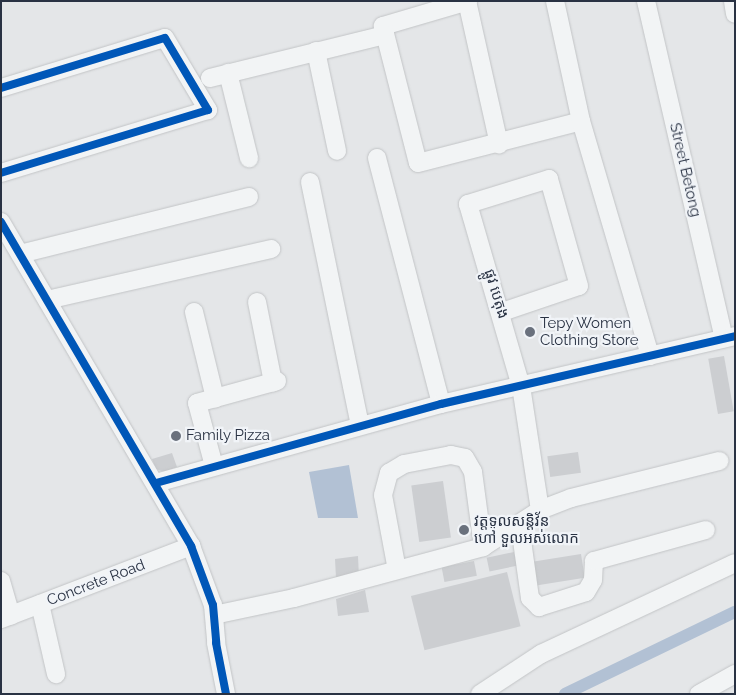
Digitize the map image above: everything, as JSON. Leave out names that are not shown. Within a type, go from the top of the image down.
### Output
[{"type":"street","points":[[499,144],[468,1],[386,22],[385,35],[418,163],[499,144],[582,121]]},
{"type":"street","points":[[555,1],[582,121],[650,356]]},
{"type":"street","name":"Street Betong","points":[[646,1],[729,337]]},
{"type":"street","points":[[733,1],[735,14]]},
{"type":"street","points":[[210,78],[385,35]]},
{"type":"street","points":[[1,88],[165,38],[208,110],[1,173]]},
{"type":"street","points":[[316,51],[336,152]]},
{"type":"street","points":[[228,73],[249,158]]},
{"type":"street","points":[[377,158],[441,404]]},
{"type":"street","name":"ផ្លូវ បេតុង","points":[[502,312],[580,286],[551,180],[468,202],[502,312],[521,386],[540,510]]},
{"type":"street","points":[[310,182],[360,426]]},
{"type":"street","points":[[20,254],[249,197]]},
{"type":"street","points":[[1,222],[156,483],[191,546],[214,615],[226,694]]},
{"type":"street","points":[[47,300],[271,249]]},
{"type":"street","points":[[214,466],[197,403],[275,381],[256,302]]},
{"type":"street","points":[[194,312],[215,398]]},
{"type":"street","points":[[156,483],[441,404],[729,337]]},
{"type":"street","points":[[396,570],[383,495],[389,473],[404,464],[451,456],[465,458],[473,472],[483,547]]},
{"type":"street","points":[[214,615],[294,598],[483,547],[520,526],[540,510],[719,461]]},
{"type":"street","points":[[520,526],[530,598],[539,607],[586,592],[593,580],[594,560],[706,530]]},
{"type":"street","name":"Concrete Road","points":[[6,617],[191,546]]},
{"type":"street","points":[[480,694],[541,654],[735,564]]},
{"type":"street","points":[[1,581],[6,617]]},
{"type":"street","points":[[40,604],[56,674]]},
{"type":"street","points":[[699,694],[735,674]]},
{"type":"water","points":[[349,465],[358,518],[318,518],[309,472]]},
{"type":"building","points":[[724,356],[734,411],[718,414],[708,359]]},
{"type":"building","points":[[578,452],[581,473],[550,477],[547,456]]},
{"type":"building","points":[[172,453],[177,467],[164,472],[156,469],[152,459]]},
{"type":"building","points":[[443,481],[451,537],[419,542],[411,485]]},
{"type":"building","points":[[514,552],[517,566],[490,572],[487,558]]},
{"type":"building","points":[[581,554],[585,578],[531,586],[528,562]]},
{"type":"building","points":[[358,556],[359,578],[336,578],[335,559]]},
{"type":"building","points":[[474,561],[477,576],[444,582],[442,567]]},
{"type":"building","points":[[507,572],[521,626],[424,650],[411,596]]},
{"type":"building","points":[[365,590],[369,612],[338,616],[336,599]]},
{"type":"waterway","points":[[565,694],[735,612]]},
{"type":"cycle path","points":[[1,88],[165,38],[208,110],[1,173]]},
{"type":"cycle path","points":[[1,222],[191,546],[213,605],[216,643],[226,694]]},
{"type":"cycle path","points":[[156,483],[441,404],[735,336]]},
{"type":"place","name":"Tepy Women Clothing Store","points":[[530,332]]},
{"type":"place","name":"Family Pizza","points":[[176,436]]},
{"type":"place","name":"វត្តទូលសន្តិវ័ន ហៅ ទួលអស់លោក","points":[[464,530]]}]
